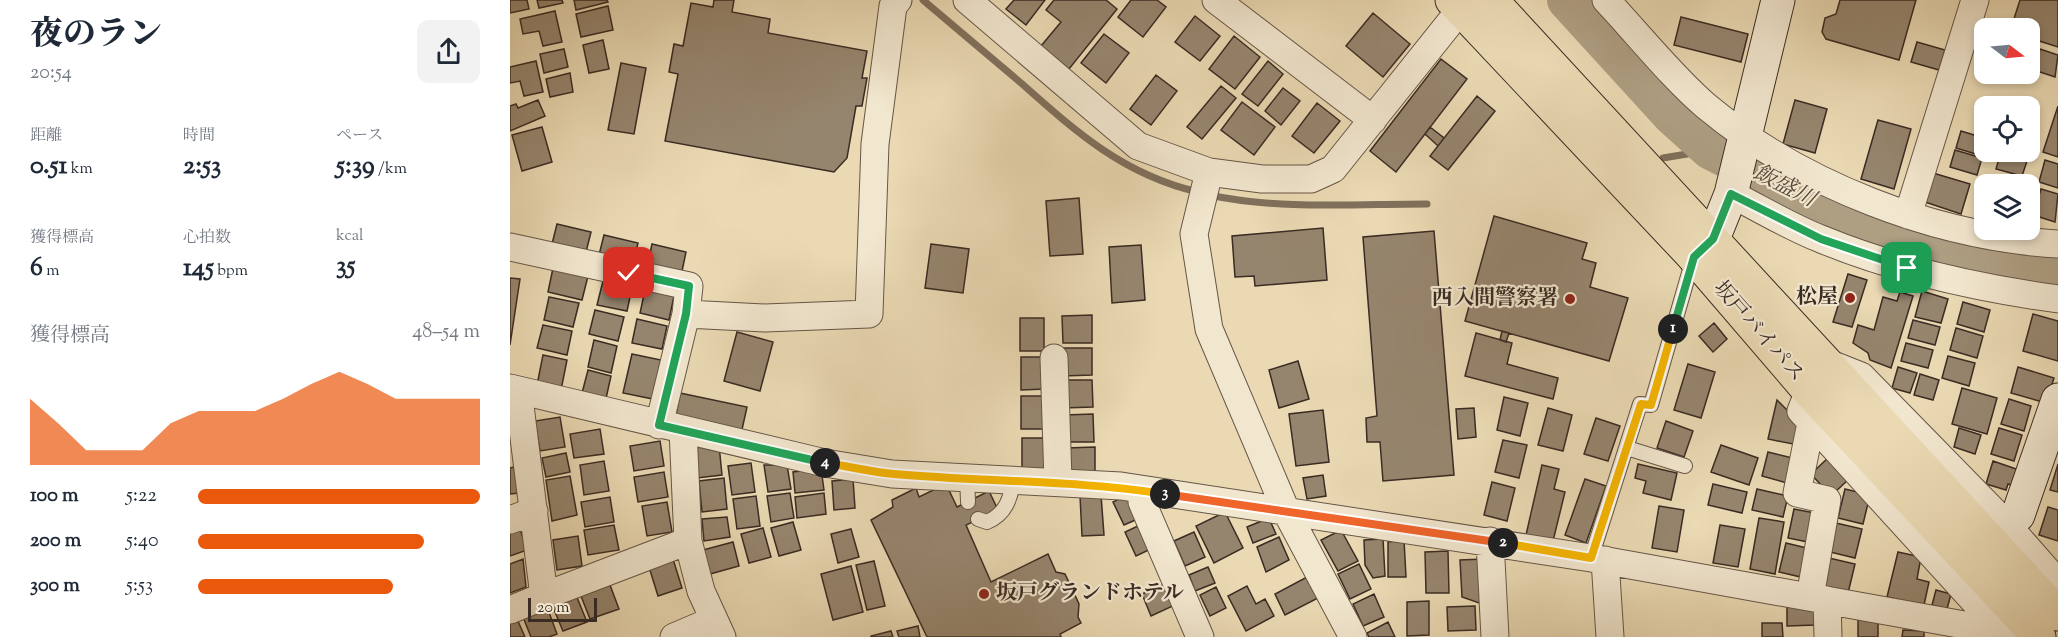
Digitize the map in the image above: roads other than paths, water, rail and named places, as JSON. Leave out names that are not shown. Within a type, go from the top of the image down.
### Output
[{"type":"highway","name":"坂戸バイパス","points":[[1468,2],[1703,248],[1828,363],[1916,483],[2039,637]]},
{"type":"highway","name":"坂戸バイパス","points":[[1703,248],[1809,391],[1916,483],[2058,614]]},
{"type":"street","points":[[968,0],[1138,146],[1209,172],[1262,179],[1311,179],[1334,170],[1468,2]]},
{"type":"street","points":[[1216,0],[1373,120]]},
{"type":"street","points":[[1606,0],[1705,105],[1744,142],[1818,179],[1908,215],[2018,242],[2058,244]]},
{"type":"street","points":[[1703,248],[1732,189],[1778,0]]},
{"type":"street","points":[[1908,215],[1975,0]]},
{"type":"street","points":[[686,314],[765,318],[869,314],[875,144],[896,3]]},
{"type":"street","points":[[1209,172],[1194,234],[1209,329],[1287,513],[1353,637]]},
{"type":"street","points":[[1732,189],[1821,239],[1907,268],[1970,284],[2058,299]]},
{"type":"street","points":[[510,247],[689,286],[671,428],[688,541],[701,591],[718,629],[674,637]]},
{"type":"street","points":[[1054,358],[1058,481]]},
{"type":"street","points":[[1828,363],[1861,376],[2008,526],[2058,583]]},
{"type":"street","points":[[544,596],[522,516],[514,389],[671,428],[967,490],[1014,480],[1058,481],[1145,491],[1490,541],[1982,628],[2000,629]]},
{"type":"street","points":[[1809,391],[1801,411],[2000,629]]},
{"type":"street","points":[[2008,526],[2018,515],[2058,400]]},
{"type":"street","points":[[1811,423],[1797,493],[1827,500],[1818,598],[1828,637]]},
{"type":"street","points":[[1145,491],[1142,502],[1200,637]]},
{"type":"street","points":[[510,610],[688,541]]},
{"type":"street","points":[[1490,541],[1495,637]]},
{"type":"street","points":[[1598,559],[1610,637]]},
{"type":"lane","points":[[1598,559],[1641,404],[1651,405],[1703,248]]},
{"type":"lane","points":[[1627,448],[1685,466]]},
{"type":"lane","points":[[978,519],[987,522],[1000,514],[1011,495],[1014,480]]},
{"type":"waterway","points":[[923,0],[1061,118],[1102,150],[1147,175],[1198,192]]},
{"type":"waterway","name":"飯盛川","points":[[1567,0],[1672,115],[1711,150],[1843,217],[1906,240],[1971,258],[2058,272]]},
{"type":"waterway","points":[[1663,158],[1711,150]]},
{"type":"waterway","points":[[1209,195],[1263,203],[1427,204]]},
{"type":"place","name":"松屋","points":[[1850,298]]},
{"type":"place","name":"西入間警察署","points":[[1570,299]]},
{"type":"place","name":"坂戸グランドホテル","points":[[984,594]]}]
